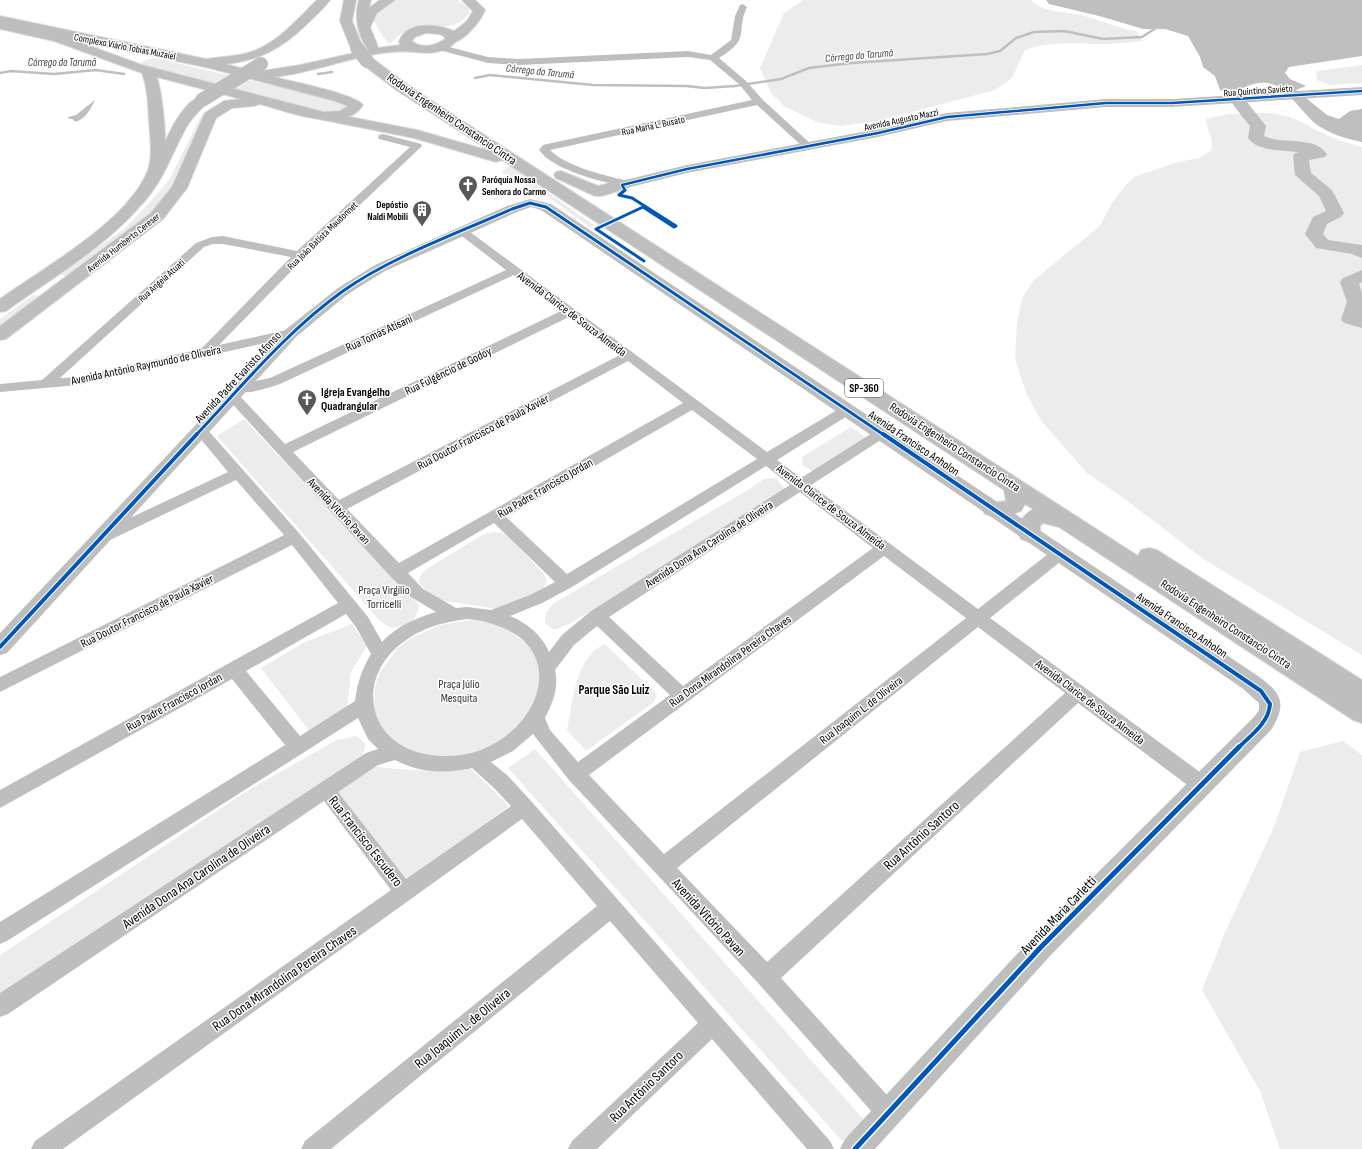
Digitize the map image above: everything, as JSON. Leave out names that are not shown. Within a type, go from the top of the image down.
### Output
[{"type":"main road","points":[[206,63],[235,60],[259,53],[276,43],[324,0]]},
{"type":"main road","points":[[136,202],[151,188],[183,118],[190,108],[261,64],[293,42],[311,24],[330,0]]},
{"type":"main road","points":[[350,0],[346,21],[373,52]]},
{"type":"main road","name":"SP-360","points":[[365,0],[362,16],[364,28],[373,52]]},
{"type":"main road","points":[[364,28],[368,15],[377,6],[388,0]]},
{"type":"main road","points":[[373,52],[416,48],[438,48],[451,40],[475,18],[479,10],[468,0]]},
{"type":"main road","points":[[373,52],[426,29],[441,30],[459,27],[475,18]]},
{"type":"main road","name":"Complexo Viário Tobias Muzaiel","points":[[0,20],[206,63],[348,100],[356,105],[346,114],[324,116]]},
{"type":"main road","points":[[0,25],[58,38],[123,64],[148,71],[324,116],[417,134],[479,152],[530,171]]},
{"type":"main road","points":[[441,30],[450,34],[451,40]]},
{"type":"main road","points":[[408,36],[405,42],[416,48]]},
{"type":"main road","points":[[123,64],[134,56],[152,51]]},
{"type":"main road","name":"Complexo Viário Tobias Muzaiel","points":[[251,74],[272,73],[331,62],[373,52]]},
{"type":"main road","name":"Rodovia Engenheiro Constancio Cintra","points":[[373,52],[400,86],[1362,713]]},
{"type":"main road","name":"Rodovia Engenheiro Constancio Cintra","points":[[373,52],[438,99],[520,147],[620,214],[1362,692]]},
{"type":"main road","name":"Complexo Viário Tobias Muzaiel","points":[[322,94],[309,86],[303,77],[306,73],[316,67],[331,62]]},
{"type":"main road","name":"Avenida Humberto Cereser","points":[[0,307],[116,222],[136,202],[150,180],[157,163],[155,95],[153,83],[148,71]]},
{"type":"main road","name":"Avenida Humberto Cereser","points":[[0,335],[157,216],[179,188],[189,168],[205,126],[214,112],[225,106],[238,102],[275,103]]},
{"type":"main road","points":[[561,175],[595,191],[602,191],[625,185]]},
{"type":"main road","points":[[620,214],[612,201],[612,193],[625,185]]},
{"type":"main road","points":[[16,294],[35,285],[42,284],[52,287],[46,297],[28,314]]},
{"type":"main road","points":[[992,509],[1014,506],[1017,500],[1013,485]]},
{"type":"main road","points":[[1029,534],[1030,523],[1039,515],[1068,521]]},
{"type":"street","points":[[713,58],[728,49],[736,41],[738,33],[738,15],[743,7]]},
{"type":"street","points":[[438,48],[488,60],[519,62],[688,54],[713,58],[745,85],[759,102],[808,145]]},
{"type":"street","name":"Rua Quintino Savieto","points":[[1210,101],[1362,91]]},
{"type":"street","name":"Avenida Augusto Mazzi","points":[[625,185],[687,169],[878,133],[947,117],[1106,103],[1210,101]]},
{"type":"street","name":"Rua Maria L. Busato","points":[[625,185],[562,162],[546,153],[544,150],[547,147],[759,102]]},
{"type":"street","name":"Rua João Batista Maudonnet","points":[[206,351],[300,255],[417,146],[383,137]]},
{"type":"street","name":"Avenida Padre Evaristo Afonso","points":[[0,647],[105,536],[291,333],[361,278],[380,268],[521,205],[536,203],[546,207]]},
{"type":"street","name":"Avenida Francisco Anholon","points":[[546,207],[1250,682],[1268,698]]},
{"type":"street","name":"Avenida Clarice de Souza Almeida","points":[[462,231],[767,458],[1077,693],[1201,784]]},
{"type":"street","name":"Rua Angela Atuati","points":[[46,384],[200,245],[212,240],[223,240],[300,255]]},
{"type":"street","name":"Rua Tomás Atisani","points":[[237,392],[275,381],[515,270]]},
{"type":"street","name":"Rua Fulgêncio de Godoy","points":[[283,451],[569,312]]},
{"type":"street","name":"Avenida Antônio Raymundo de Oliveira","points":[[0,388],[78,381],[291,333]]},
{"type":"street","name":"Rua Doutor Francisco de Paula Xavier","points":[[337,508],[628,356]]},
{"type":"street","name":"Avenida Vitório Pavan","points":[[237,392],[283,451],[396,572],[417,593],[454,614]]},
{"type":"street","name":"Rua Padre Francisco Jordan","points":[[396,572],[693,404]]},
{"type":"street","points":[[494,616],[536,599],[566,583],[847,410]]},
{"type":"street","points":[[201,432],[294,537],[370,633],[380,654]]},
{"type":"street","name":"Avenida Dona Ana Carolina de Oliveira","points":[[547,668],[568,640],[597,616],[882,434]]},
{"type":"street","points":[[105,536],[238,473]]},
{"type":"street","points":[[138,500],[143,509],[159,511]]},
{"type":"street","points":[[496,516],[566,583]]},
{"type":"street","name":"Rua Doutor Francisco de Paula Xavier","points":[[0,685],[294,537]]},
{"type":"street","name":"Rua Dona Mirandolina Pereira Chaves","points":[[576,774],[885,548]]},
{"type":"street","name":"Rua Joaquim L. de Oliveira","points":[[663,867],[1059,554]]},
{"type":"street","name":"Rua Padre Francisco Jordan","points":[[0,800],[348,605]]},
{"type":"street","points":[[454,614],[481,614],[494,616],[516,626],[534,640],[543,653],[547,668],[547,693],[536,717],[524,732],[509,744],[475,760],[446,765],[418,762],[394,752],[377,737],[368,722],[364,705],[364,692],[367,679],[380,654],[394,640],[411,628],[432,619],[454,614]]},
{"type":"street","points":[[597,616],[682,696]]},
{"type":"street","points":[[234,669],[298,748]]},
{"type":"street","name":"Rua Antônio Santoro","points":[[766,977],[1077,693]]},
{"type":"street","name":"Avenida Maria Carletti","points":[[855,1149],[1041,947],[1263,723],[1272,709],[1268,698]]},
{"type":"street","points":[[0,934],[298,748],[364,705]]},
{"type":"street","name":"Avenida Vitório Pavan","points":[[536,717],[542,734],[576,774],[766,977],[888,1113]]},
{"type":"street","name":"Avenida Dona Ana Carolina de Oliveira","points":[[0,1006],[372,759],[394,752]]},
{"type":"street","points":[[475,760],[501,782],[524,806],[610,908],[822,1149]]},
{"type":"street","name":"Rua Francisco Escudero","points":[[326,790],[405,893]]},
{"type":"street","name":"Rua Dona Mirandolina Pereira Chaves","points":[[44,1149],[405,893],[524,806]]},
{"type":"street","name":"Rua Joaquim L. de Oliveira","points":[[313,1149],[610,908]]},
{"type":"street","name":"Rua Antônio Santoro","points":[[580,1149],[712,1024]]},
{"type":"green space","points":[[396,0],[457,0],[467,6],[470,12],[465,19],[451,26],[418,28],[410,30],[401,34],[389,44],[379,31],[373,18],[379,8]]},
{"type":"green space","points":[[803,0],[1031,0],[1035,4],[1047,9],[1081,15],[1136,31],[1142,41],[1112,44],[1053,44],[1034,47],[1025,50],[1012,78],[995,90],[878,121],[841,126],[817,122],[784,106],[771,93],[760,68],[784,13]]},
{"type":"green space","points":[[155,58],[343,102],[349,106],[342,112],[331,113],[143,67],[139,64],[148,59]]},
{"type":"green space","points":[[1362,65],[1362,83],[1329,85],[1317,80],[1316,71]]},
{"type":"green space","points":[[214,105],[202,121],[180,176],[154,214],[68,277],[60,274],[125,228],[149,203],[169,180],[202,114]]},
{"type":"green space","points":[[1264,113],[1292,118],[1329,136],[1362,147],[1362,655],[1205,560],[1122,497],[1087,473],[1042,422],[1027,395],[1015,359],[1017,324],[1022,298],[1034,280],[1100,226],[1112,203],[1134,177],[1178,162],[1199,158],[1212,150],[1212,141],[1206,119],[1228,114]]},
{"type":"green space","points":[[510,166],[594,225],[591,228],[544,194],[501,172]]},
{"type":"green space","points":[[33,295],[42,296],[0,328],[0,319]]},
{"type":"green space","name":"Praça Virgílio Torricelli","points":[[244,419],[419,605],[416,616],[410,622],[403,626],[392,628],[381,622],[217,436]]},
{"type":"green space","points":[[851,427],[868,439],[815,472],[803,466],[802,457]]},
{"type":"green space","points":[[775,478],[788,492],[569,624],[554,630],[545,623],[546,613],[554,603],[748,490],[764,479]]},
{"type":"green space","points":[[493,532],[502,533],[509,537],[543,573],[547,581],[543,589],[504,610],[439,600],[427,593],[419,582],[420,576],[425,570],[484,534]]},
{"type":"green space","name":"Praça Júlio Mesquita","points":[[472,620],[502,625],[535,650],[545,688],[513,739],[446,761],[400,747],[380,726],[375,713],[375,686],[380,672],[398,648],[411,638],[440,625]]},
{"type":"green space","points":[[352,624],[367,646],[351,672],[347,708],[310,732],[261,668],[305,642]]},
{"type":"green space","points":[[605,644],[657,694],[654,702],[586,751],[567,730],[577,681],[581,670],[587,659],[595,650]]},
{"type":"green space","points":[[356,736],[366,744],[360,762],[0,995],[0,955],[250,789],[337,740]]},
{"type":"green space","points":[[1343,741],[1362,755],[1362,1149],[1280,1149],[1260,1091],[1202,990],[1227,928],[1274,827],[1300,752]]},
{"type":"green space","points":[[535,749],[865,1121],[842,1141],[508,768]]},
{"type":"green space","points":[[372,766],[420,770],[468,766],[509,806],[405,884],[336,790]]},
{"type":"shaded area","points":[[1046,0],[1362,0],[1362,56],[1289,67],[1285,73],[1290,79],[1306,86],[1296,90],[1327,115],[1339,119],[1350,111],[1362,109],[1362,142],[1338,136],[1321,128],[1291,97],[1274,85],[1265,83],[1253,84],[1239,90],[1239,93],[1220,90],[1215,76],[1203,67],[1200,57],[1188,36],[1165,29],[1143,29],[1103,17],[1049,4]]},
{"type":"shaded area","points":[[95,100],[85,116],[76,122],[69,119],[68,117],[76,115]]},
{"type":"waterway","name":"Córrego do Tarumã","points":[[475,78],[490,75],[593,85],[686,86],[705,88],[735,86],[781,79],[809,68],[851,63],[987,54],[1000,51],[1016,38],[1034,32],[1064,31],[1103,39],[1142,37],[1159,26]]},
{"type":"waterway","name":"Córrego do Tarumã","points":[[0,73],[11,71],[54,74],[96,70],[124,74]]},
{"type":"waterway","name":"Córrego do Tarumã","points":[[318,74],[332,72]]},
{"type":"waterway","points":[[1249,77],[1231,78],[1232,92],[1258,126],[1256,138],[1269,144],[1311,148],[1319,154],[1301,156],[1303,175],[1326,194],[1335,213],[1319,221],[1314,234],[1322,244],[1357,249],[1362,253]]},
{"type":"waterway","points":[[1362,275],[1349,282],[1356,302],[1351,319],[1362,322]]},
{"type":"cycle path","points":[[644,261],[596,229],[643,207],[674,227],[676,226],[632,198],[619,195],[625,190],[622,185],[687,169],[878,133],[947,117],[1106,103],[1172,103],[1362,91]]},
{"type":"cycle path","points":[[0,647],[291,333],[343,291],[380,268],[512,209],[530,203],[546,207],[1250,682],[1266,695],[1269,700],[1270,710],[1263,723],[1041,947],[855,1149]]},
{"type":"place","name":"Paróquia Nossa Senhora do Carmo","points":[[468,202]]},
{"type":"place","name":"Depóstio Naldi Mobili","points":[[422,227]]},
{"type":"place","name":"Igreja Evangelho Quadrangular","points":[[307,416]]},
{"type":"district","name":"Parque São Luiz","points":[[614,689]]}]
